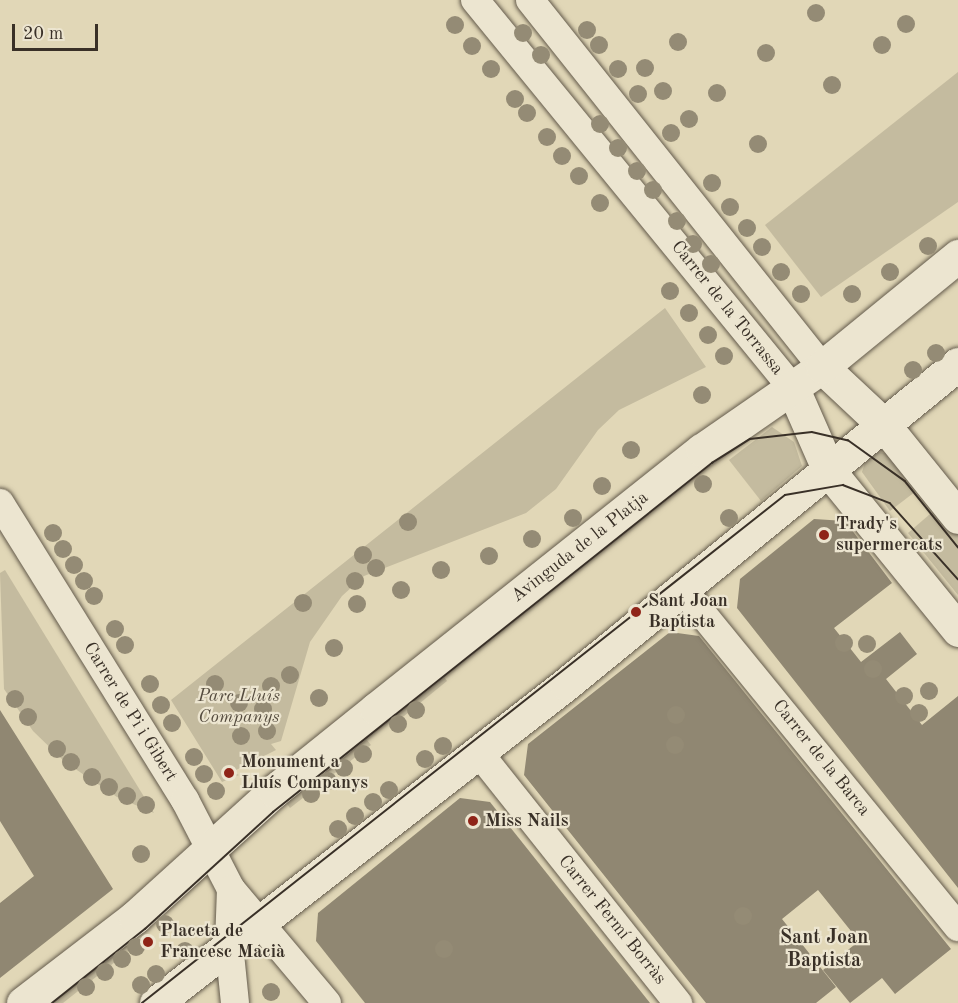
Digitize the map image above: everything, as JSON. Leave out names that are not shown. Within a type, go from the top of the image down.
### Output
[{"type":"street","name":"Carrer de la Torrassa","points":[[475,0],[793,389],[829,471],[958,630]]},
{"type":"street","name":"Carrer de la Torrassa","points":[[530,0],[822,366],[884,425],[958,517]]},
{"type":"street","name":"Avinguda de la Platja","points":[[210,848],[274,791],[684,464],[793,389],[958,256]]},
{"type":"street","points":[[156,1003],[259,920],[479,753],[683,590],[958,364]]},
{"type":"street","name":"Carrer de Pi i Gibert","points":[[0,503],[191,810],[231,889],[327,1003]]},
{"type":"street","name":"Carrer de la Barca","points":[[683,590],[958,927]]},
{"type":"street","name":"Carrer Fermí Borràs","points":[[479,753],[678,1003]]},
{"type":"street","points":[[23,1003],[135,917],[210,848]]},
{"type":"street","points":[[231,889],[229,944],[235,1003]]},
{"type":"green space","points":[[958,72],[958,202],[821,297],[765,225]]},
{"type":"green space","name":"Parc Lluís Companys","points":[[665,308],[706,367],[619,410],[598,430],[556,489],[526,513],[364,576],[342,596],[310,642],[281,741],[271,744],[276,750],[232,772],[239,775],[222,782],[171,700]]},
{"type":"green space","points":[[772,427],[794,442],[802,466],[761,501],[729,460]]},
{"type":"green space","points":[[878,452],[886,453],[920,488],[890,511],[862,472],[866,460]]},
{"type":"green space","points":[[937,508],[958,534],[958,595],[908,533]]},
{"type":"green space","points":[[5,570],[154,813],[117,797],[65,762],[33,731],[4,689],[0,573]]},
{"type":"green space","points":[[440,671],[447,681],[393,725],[386,715]]},
{"type":"green space","points":[[361,733],[371,745],[290,808],[282,797]]},
{"type":"green space","points":[[129,932],[139,943],[63,1003],[41,1003]]},
{"type":"building","points":[[814,519],[845,521],[892,583],[834,628],[861,662],[900,632],[917,654],[886,679],[922,725],[958,696],[958,888],[737,608],[740,579]]},
{"type":"building","points":[[670,632],[699,636],[951,949],[895,994],[882,978],[850,1003],[823,970],[859,941],[818,890],[782,919],[836,987],[816,1003],[706,1003],[524,775],[528,744]]},
{"type":"building","points":[[0,710],[113,889],[0,978],[0,903],[34,876],[0,821]]},
{"type":"building","points":[[460,798],[490,802],[650,1003],[365,1003],[316,941],[318,913]]},
{"type":"tram line","points":[[52,1003],[145,929],[273,812],[712,463],[750,439],[812,432],[848,440],[905,481],[958,547]]},
{"type":"tram line","points":[[142,1003],[785,495],[843,485],[890,503],[958,579]]},
{"type":"place","name":"Trady's supermercats","points":[[824,535]]},
{"type":"place","name":"Sant Joan Baptista","points":[[636,612]]},
{"type":"place","name":"Monument a Lluís Companys","points":[[229,773]]},
{"type":"place","name":"Miss Nails","points":[[473,821]]},
{"type":"place","name":"Placeta de Francesc Macià","points":[[148,942]]},
{"type":"district","name":"Sant Joan Baptista","points":[[824,950]]}]
